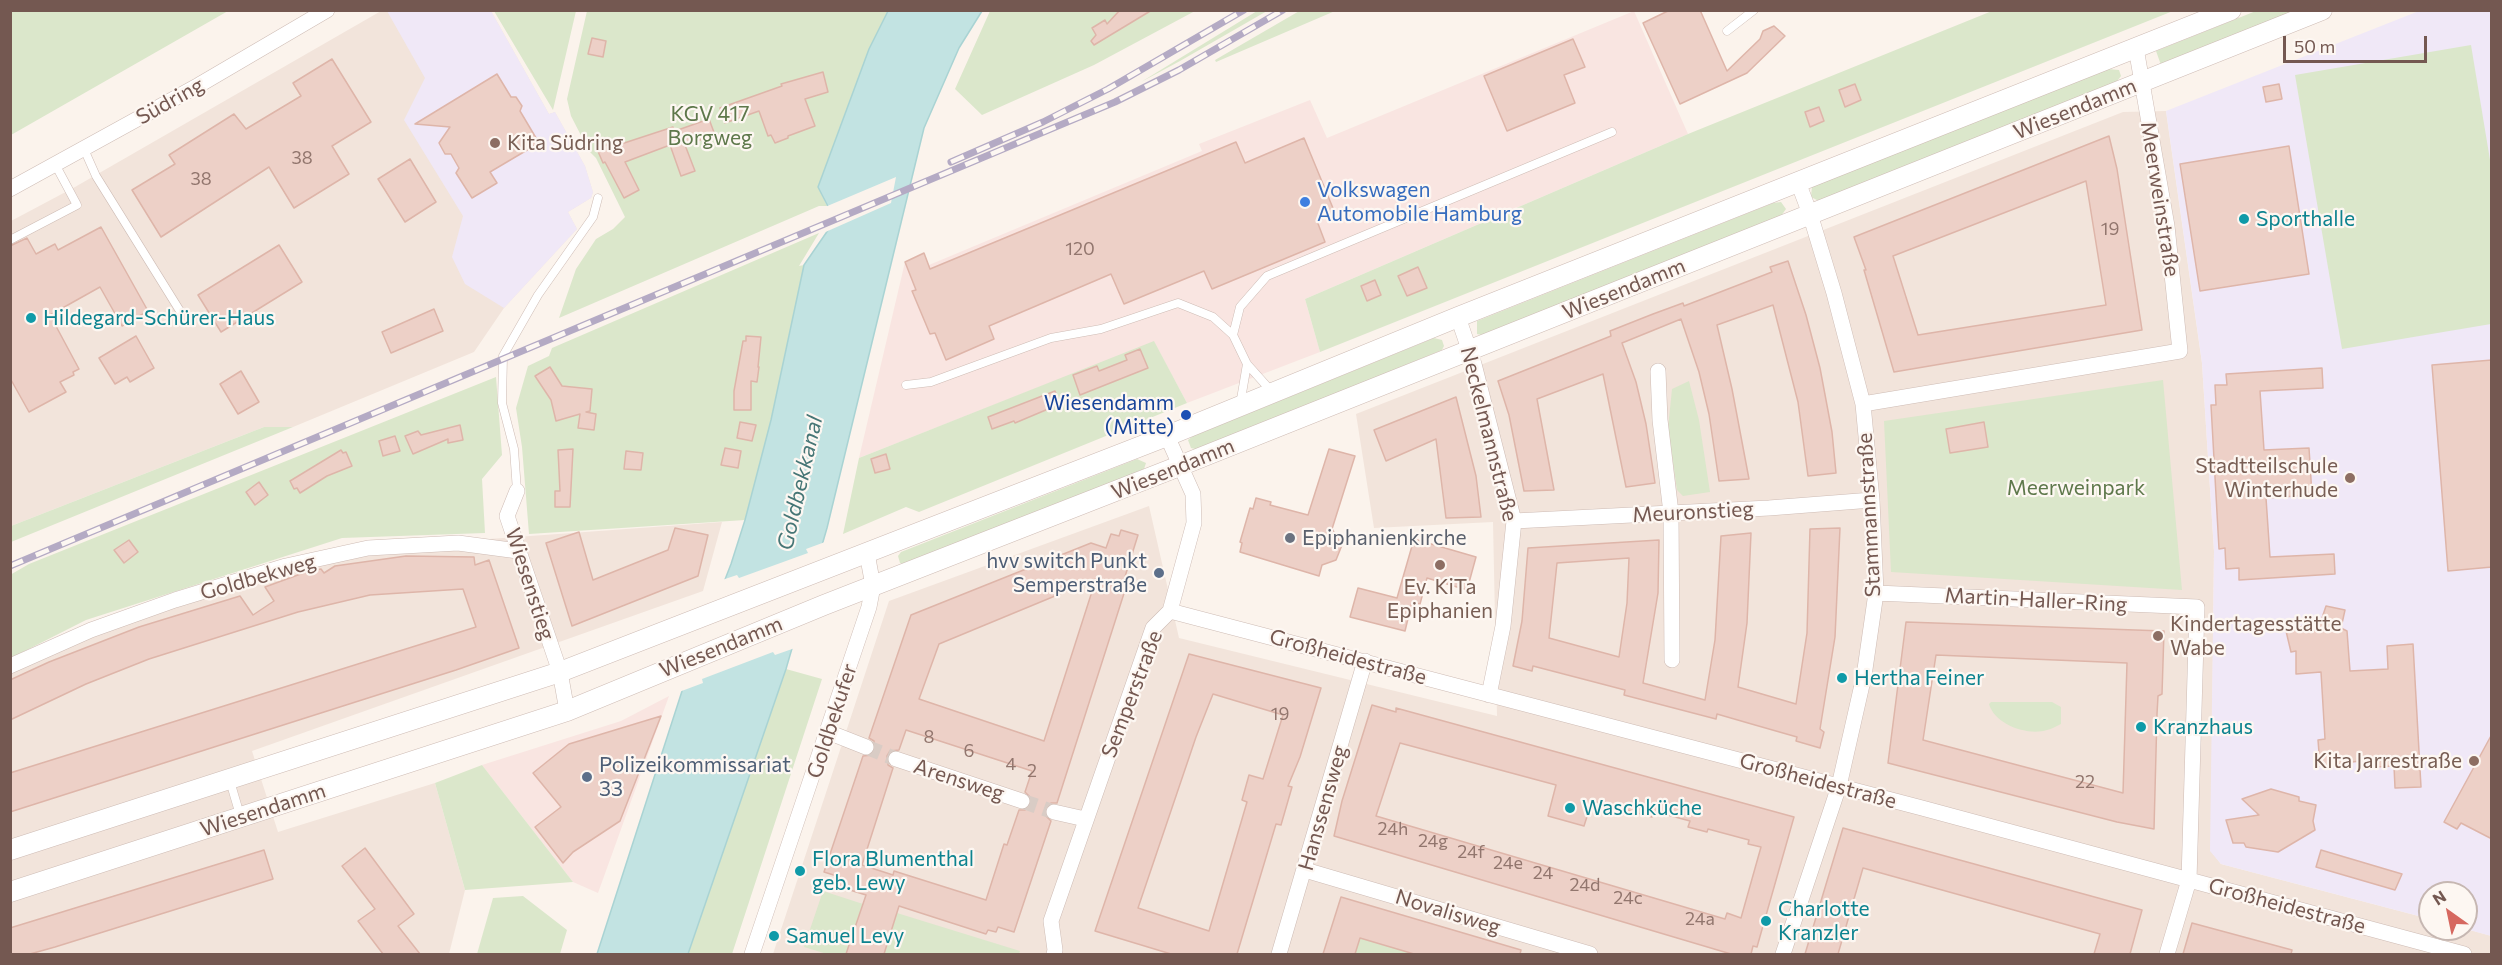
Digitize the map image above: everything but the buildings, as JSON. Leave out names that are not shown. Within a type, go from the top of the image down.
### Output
[{"type":"street","name":"Südring","points":[[10,189],[327,10]]},
{"type":"street","name":"Wiesendamm","points":[[10,850],[560,672],[1167,436],[1458,317],[2231,10]]},
{"type":"street","name":"Wiesendamm","points":[[10,892],[567,711],[813,609],[1182,465],[2322,10]]},
{"type":"street","name":"Meerweinstraße","points":[[1863,404],[2180,351],[2167,226],[2136,48]]},
{"type":"street","name":"Stammannstraße","points":[[1783,954],[1839,786],[1864,676],[1876,592],[1872,500],[1863,404],[1810,214],[1798,182]]},
{"type":"street","name":"Neckelmannstraße","points":[[1458,317],[1469,350],[1514,521],[1503,626],[1489,694]]},
{"type":"street","points":[[1658,371],[1660,420],[1671,513],[1672,660]]},
{"type":"street","name":"Semperstraße","points":[[1060,953],[1051,921],[1153,628],[1170,611],[1194,523],[1193,494],[1182,465],[1167,436]]},
{"type":"street","name":"Wiesenstieg","points":[[518,491],[507,516],[560,672],[567,711]]},
{"type":"street","name":"Meuronstieg","points":[[1514,521],[1872,500]]},
{"type":"street","name":"Goldbekweg","points":[[10,666],[91,630],[176,600],[286,566],[380,547],[458,543],[518,551]]},
{"type":"street","name":"Goldbekufer","points":[[752,954],[869,607],[873,586],[867,553]]},
{"type":"street","name":"Martin-Haller-Ring","points":[[1876,592],[2197,607],[2189,880]]},
{"type":"street","name":"Großheidestraße","points":[[1170,611],[1839,786],[2464,954]]},
{"type":"street","name":"Hanssensweg","points":[[1279,954],[1365,661]]},
{"type":"street","points":[[828,732],[866,747]]},
{"type":"street","name":"Arensweg","points":[[896,759],[1022,801]]},
{"type":"street","points":[[1054,812],[1085,819]]},
{"type":"street","name":"Novalisweg","points":[[1305,870],[1590,954]]},
{"type":"street","points":[[2167,954],[2189,880]]},
{"type":"lane","points":[[1727,31],[1754,10]]},
{"type":"lane","points":[[1233,334],[1240,307],[1267,276],[1612,132]]},
{"type":"lane","points":[[84,149],[96,176],[180,310]]},
{"type":"lane","points":[[10,240],[77,205],[55,164]]},
{"type":"lane","name":"Wiesenstieg","points":[[518,491],[514,448],[502,403],[503,356],[537,295],[593,217],[598,198]]},
{"type":"lane","points":[[906,385],[931,382],[1051,338],[1101,329],[1178,303],[1213,316],[1233,334],[1247,364],[1273,393]]},
{"type":"lane","points":[[1240,406],[1247,364]]},
{"type":"lane","points":[[230,779],[240,817]]},
{"type":"shaded area","points":[[381,11],[491,11],[549,114],[555,112],[585,166],[593,192],[591,198],[568,212],[577,229],[504,308],[474,352],[293,427],[264,427],[11,526],[11,221],[75,187]]},
{"type":"shaded area","name":"Kita Südring","points":[[387,11],[491,11],[549,114],[555,112],[585,166],[593,192],[591,198],[568,212],[577,229],[504,308],[465,284],[452,257],[463,216],[404,120],[425,78]]},
{"type":"shaded area","name":"Volkswagen Automobile Hamburg","points":[[1634,11],[1688,134],[1305,299],[1320,352],[1187,403],[1154,342],[859,458],[905,262],[924,253],[929,265],[1202,151],[1199,144],[1310,100],[1327,138]]},
{"type":"shaded area","name":"Stadtteilschule Winterhude","points":[[2419,11],[2491,11],[2491,936],[2478,932],[2478,881],[2418,881],[2418,916],[2221,864],[2210,851],[2214,551],[2202,363],[2166,111]]},
{"type":"shaded area","points":[[2166,111],[2202,363],[2214,551],[2211,851],[2221,864],[2418,916],[2418,941],[2478,941],[2478,932],[2492,936],[2491,954],[773,954],[889,601],[1149,506],[1179,638],[1497,716],[1493,522],[1374,528],[1356,414],[2123,112]]},
{"type":"shaded area","points":[[722,522],[703,591],[252,751],[278,832],[435,783],[465,890],[449,954],[11,954],[10,668],[222,585],[421,544]]},
{"type":"shaded area","points":[[669,696],[598,893],[573,882],[482,765],[621,721]]},
{"type":"green space","points":[[11,10],[228,10],[228,11],[11,135]]},
{"type":"green space","points":[[1301,10],[1335,11],[1216,62],[1215,60]]},
{"type":"green space","points":[[494,11],[576,11],[553,110]]},
{"type":"green space","name":"KGV 417 Borgweg","points":[[587,11],[888,11],[869,49],[818,187],[827,206],[819,206],[559,318],[576,269],[596,239],[613,229],[625,217],[596,158],[589,151],[571,116],[567,99]]},
{"type":"green space","points":[[990,11],[1195,11],[1094,65],[982,115],[955,89]]},
{"type":"green space","points":[[1257,11],[1267,11],[1141,82]]},
{"type":"green space","points":[[1992,11],[2173,11],[1320,352],[1305,299],[1688,134]]},
{"type":"green space","points":[[2256,11],[2296,11],[2161,65],[2156,51]]},
{"type":"green space","points":[[2471,45],[2491,166],[2491,324],[2342,349],[2295,75]]},
{"type":"green space","points":[[2108,69],[2119,70],[2121,76],[2115,84],[1819,201],[1811,197],[1812,186]]},
{"type":"green space","points":[[1781,202],[1786,209],[1781,216],[1486,336],[1477,334],[1477,321],[1773,203]]},
{"type":"green space","points":[[819,233],[799,266],[804,265],[771,420],[745,520],[529,534],[522,447],[516,408],[528,366],[549,356],[552,348]]},
{"type":"green space","points":[[1434,338],[1442,340],[1444,346],[1442,350],[1199,450],[1191,448],[1188,440],[1193,436]]},
{"type":"green space","points":[[1154,341],[1187,403],[919,512],[906,507],[843,534],[859,458]]},
{"type":"green space","points":[[496,377],[502,455],[482,479],[485,533],[342,538],[86,620],[11,658],[10,575],[29,564]]},
{"type":"green space","name":"Meerweinpark","points":[[2163,380],[2182,590],[1891,572],[1884,421]]},
{"type":"green space","points":[[1689,381],[1699,420],[1710,492],[1683,496],[1677,490],[1668,428],[1672,389]]},
{"type":"green space","points":[[264,427],[293,427],[11,542],[11,526]]},
{"type":"green space","points":[[1137,459],[1146,463],[1144,469],[904,565],[900,563],[898,556],[901,552]]},
{"type":"green space","points":[[786,669],[822,679],[732,954],[688,954]]},
{"type":"green space","points":[[1991,702],[2052,702],[2061,707],[2061,724],[2049,730],[2022,730],[1998,718],[1992,711],[1989,704]]},
{"type":"green space","points":[[482,765],[573,882],[465,890],[435,783]]},
{"type":"green space","points":[[823,891],[863,904],[846,954],[827,954],[804,947]]},
{"type":"green space","points":[[523,896],[567,930],[560,954],[477,954],[493,898]]},
{"type":"green space","points":[[897,913],[1020,951],[1019,954],[884,954]]},
{"type":"green space","points":[[1360,938],[1414,954],[1355,954]]},
{"type":"water","name":"Goldbekkanal","points":[[888,11],[982,11],[959,48],[924,128],[827,528],[786,669],[688,954],[597,954],[683,688],[731,564],[745,520],[771,420],[804,265],[835,220],[818,187],[869,49]]},
{"type":"pier","points":[[896,177],[891,203],[821,234],[831,219],[825,207]]},
{"type":"pier","points":[[825,542],[795,648],[775,655],[773,652],[702,679],[703,683],[679,692],[722,580],[737,575],[739,578],[808,553],[806,549]]},
{"type":"tunnel","points":[[866,747],[896,759]]},
{"type":"tunnel","points":[[1022,801],[1054,812]]},
{"type":"railway","points":[[951,162],[1043,122],[1108,89],[1244,10]]},
{"type":"railway","points":[[10,566],[1115,102],[1179,70],[1283,10]]},
{"type":"place","name":"Kita Südring","points":[[495,143]]},
{"type":"place","name":"Volkswagen Automobile Hamburg","points":[[1305,202]]},
{"type":"place","name":"Sporthalle","points":[[2244,219]]},
{"type":"place","name":"Hildegard-Schürer-Haus","points":[[31,318]]},
{"type":"place","name":"Wiesendamm (Mitte)","points":[[1186,415]]},
{"type":"place","name":"Stadtteilschule Winterhude","points":[[2350,478]]},
{"type":"place","name":"Epiphanienkirche","points":[[1290,538]]},
{"type":"place","name":"Ev. KiTa Epiphanien","points":[[1440,565]]},
{"type":"place","name":"hvv switch Punkt Semperstraße","points":[[1159,573]]},
{"type":"place","name":"Kindertagesstätte Wabe","points":[[2158,636]]},
{"type":"place","name":"Hertha Feiner","points":[[1842,678]]},
{"type":"place","name":"Kranzhaus","points":[[2141,727]]},
{"type":"place","name":"Kita Jarrestraße","points":[[2474,761]]},
{"type":"place","name":"Polizeikommissariat 33","points":[[587,777]]},
{"type":"place","name":"Waschküche","points":[[1570,808]]},
{"type":"place","name":"Flora Blumenthal geb. Lewy","points":[[800,871]]},
{"type":"place","name":"Charlotte Kranzler","points":[[1766,921]]},
{"type":"place","name":"Samuel Levy","points":[[774,936]]}]
